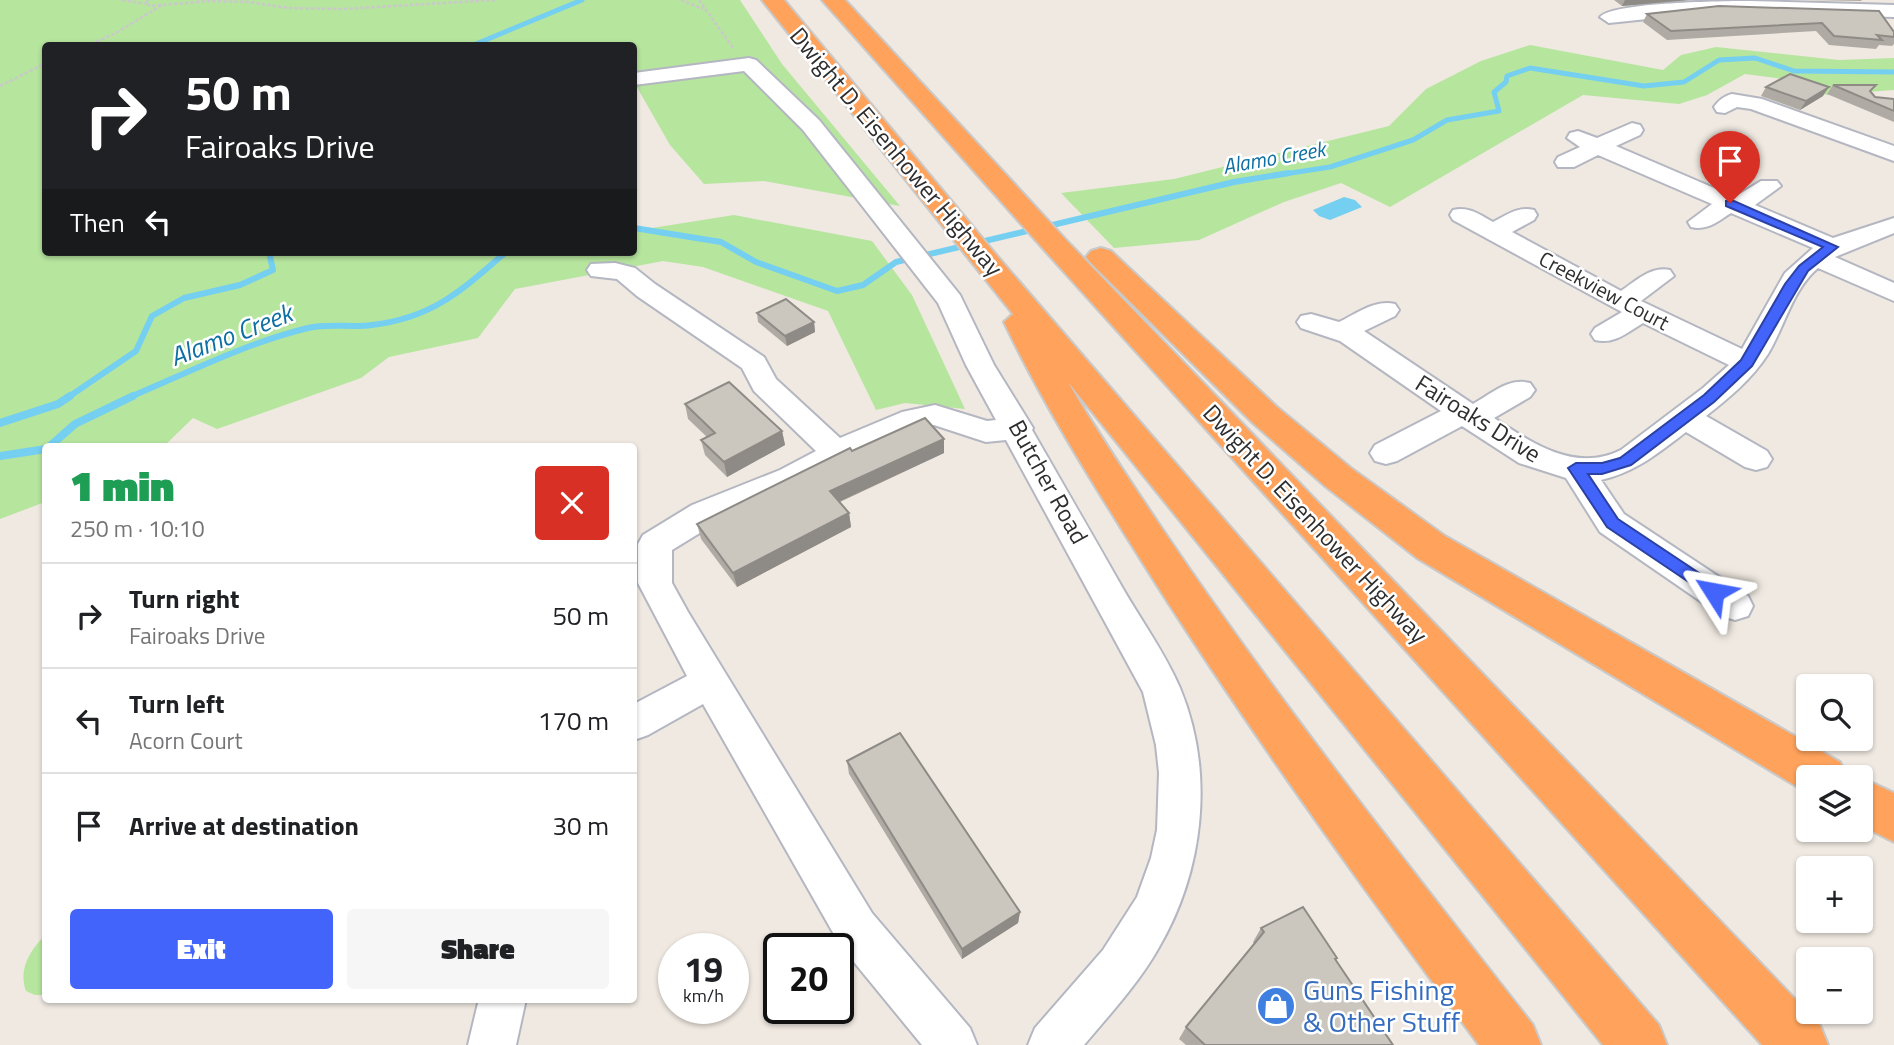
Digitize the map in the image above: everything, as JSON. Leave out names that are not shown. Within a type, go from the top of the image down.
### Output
[{"type":"highway","name":"Dwight D. Eisenhower Highway","points":[[773,0],[957,227],[1639,1045]]},
{"type":"highway","name":"Dwight D. Eisenhower Highway","points":[[833,0],[1024,211],[1071,244],[1800,1045]]},
{"type":"highway","points":[[1071,244],[1338,477],[1431,547],[1803,765]]},
{"type":"highway","points":[[993,270],[1045,376],[1193,610],[1270,722],[1513,1045]]},
{"type":"highway","points":[[1873,807],[1894,819]]},
{"type":"street","points":[[1609,17],[1662,5],[1719,1],[1894,12]]},
{"type":"street","points":[[637,79],[749,64]]},
{"type":"street","name":"Butcher Road","points":[[749,64],[811,125],[943,290],[981,365],[1161,689],[1174,724],[1180,754],[1177,842],[1169,876],[1153,915],[1114,974],[1052,1045]]},
{"type":"street","points":[[1725,107],[1732,100],[1755,103],[1894,154]]},
{"type":"street","points":[[1566,163],[1589,142],[1632,130]]},
{"type":"street","points":[[1589,142],[1734,205],[1894,293]]},
{"type":"street","points":[[1700,222],[1769,186]]},
{"type":"street","name":"Creekview Court","points":[[1462,215],[1632,307],[1747,363]]},
{"type":"street","points":[[1493,232],[1525,215]]},
{"type":"street","name":"Fairoaks Drive","points":[[1311,322],[1350,335],[1467,415],[1539,460],[1576,468],[1602,468],[1625,461],[1709,398],[1747,363],[1791,284],[1803,268],[1824,253],[1894,225]]},
{"type":"street","points":[[1605,334],[1661,276]]},
{"type":"street","points":[[1341,332],[1385,310]]},
{"type":"street","points":[[1386,453],[1520,390]]},
{"type":"street","points":[[953,1045],[856,929],[710,682],[655,583],[655,544],[704,514],[791,478],[837,453],[913,419],[935,415],[986,432],[1017,428]]},
{"type":"street","points":[[1684,417],[1756,459]]},
{"type":"street","points":[[1576,468],[1612,523],[1735,606]]},
{"type":"street","points":[[637,721],[710,682]]},
{"type":"street","points":[[492,1045],[502,1003]]},
{"type":"lane","points":[[600,270],[623,270],[634,276],[646,290],[754,363],[764,384],[837,453]]},
{"type":"path","points":[[122,0],[162,6],[208,1],[249,2],[288,8],[343,9],[495,0]]},
{"type":"path","points":[[95,42],[176,0]]},
{"type":"path","points":[[681,0],[704,10]]},
{"type":"path","points":[[699,0],[704,10],[749,64]]},
{"type":"path","points":[[0,86],[42,65]]},
{"type":"green space","points":[[0,0],[740,0],[782,64],[900,206],[764,181],[704,184],[670,145],[637,87],[637,42],[42,42],[42,256],[637,256],[637,227],[652,228],[734,215],[872,241],[912,295],[965,409],[905,403],[876,410],[828,311],[703,267],[663,261],[515,289],[478,338],[389,357],[361,378],[217,429],[193,418],[167,443],[42,443],[42,503],[0,519]]},
{"type":"green space","points":[[1530,45],[1663,70],[1681,55],[1716,47],[1839,60],[1894,58],[1894,90],[1827,95],[1784,79],[1745,74],[1707,95],[1679,104],[1583,95],[1390,207],[1341,183],[1284,202],[1199,240],[1114,248],[1061,193],[1174,179],[1389,126],[1426,89],[1481,61]]},
{"type":"green space","points":[[42,939],[42,995],[26,991],[24,983],[27,961]]},
{"type":"water","points":[[1344,197],[1355,200],[1362,207],[1330,220],[1319,216],[1313,210]]},
{"type":"building","points":[[1719,6],[1879,11],[1894,32],[1894,37],[1877,35],[1882,40],[1834,36],[1822,23],[1671,31],[1647,14]]},
{"type":"building","points":[[1790,74],[1829,87],[1806,101],[1766,87]]},
{"type":"building","points":[[1833,85],[1876,85],[1870,91],[1875,97],[1894,99],[1894,111]]},
{"type":"building","points":[[786,299],[814,322],[785,336],[757,313]]},
{"type":"building","points":[[729,382],[782,431],[724,462],[701,440],[715,433],[685,404]]},
{"type":"building","points":[[925,418],[944,439],[830,491],[849,513],[733,573],[697,524],[850,448],[852,451]]},
{"type":"building","points":[[900,733],[1020,912],[962,949],[847,761]]},
{"type":"building","name":"Guns Fishing & Other Stuff","points":[[1303,907],[1393,1045],[1205,1045],[1186,1027],[1264,932],[1261,928]]},
{"type":"waterway","name":"Alamo Creek","points":[[481,42],[582,0]]},
{"type":"waterway","name":"Alamo Creek","points":[[1278,175],[1330,167],[1413,140],[1447,120],[1499,111],[1494,92],[1506,82],[1507,76],[1530,68],[1644,86],[1684,82],[1719,60],[1755,58],[1794,71],[1894,72]]},
{"type":"waterway","name":"Alamo Creek","points":[[637,228],[721,242],[756,262],[837,291],[863,285],[896,262],[1234,182],[1289,173]]},
{"type":"waterway","name":"Alamo Creek","points":[[67,398],[136,351],[152,316],[184,298],[240,285],[273,270],[270,256]]},
{"type":"waterway","name":"Alamo Creek","points":[[128,398],[217,359],[285,334],[316,327],[372,325],[412,316],[430,309],[460,290],[501,256]]},
{"type":"waterway","name":"Alamo Creek","points":[[53,443],[75,424],[133,396]]},
{"type":"waterway","name":"Alamo Creek","points":[[0,423],[58,404],[67,398]]},
{"type":"waterway","name":"Alamo Creek","points":[[0,456],[42,450]]},
{"type":"place","name":"Guns Fishing & Other Stuff","points":[[1276,1006]]},
{"type":"route","points":[[1714,592],[1612,523],[1576,468],[1602,468],[1625,461],[1709,398],[1747,363],[1791,284],[1803,268],[1832,247],[1730,203]]}]
